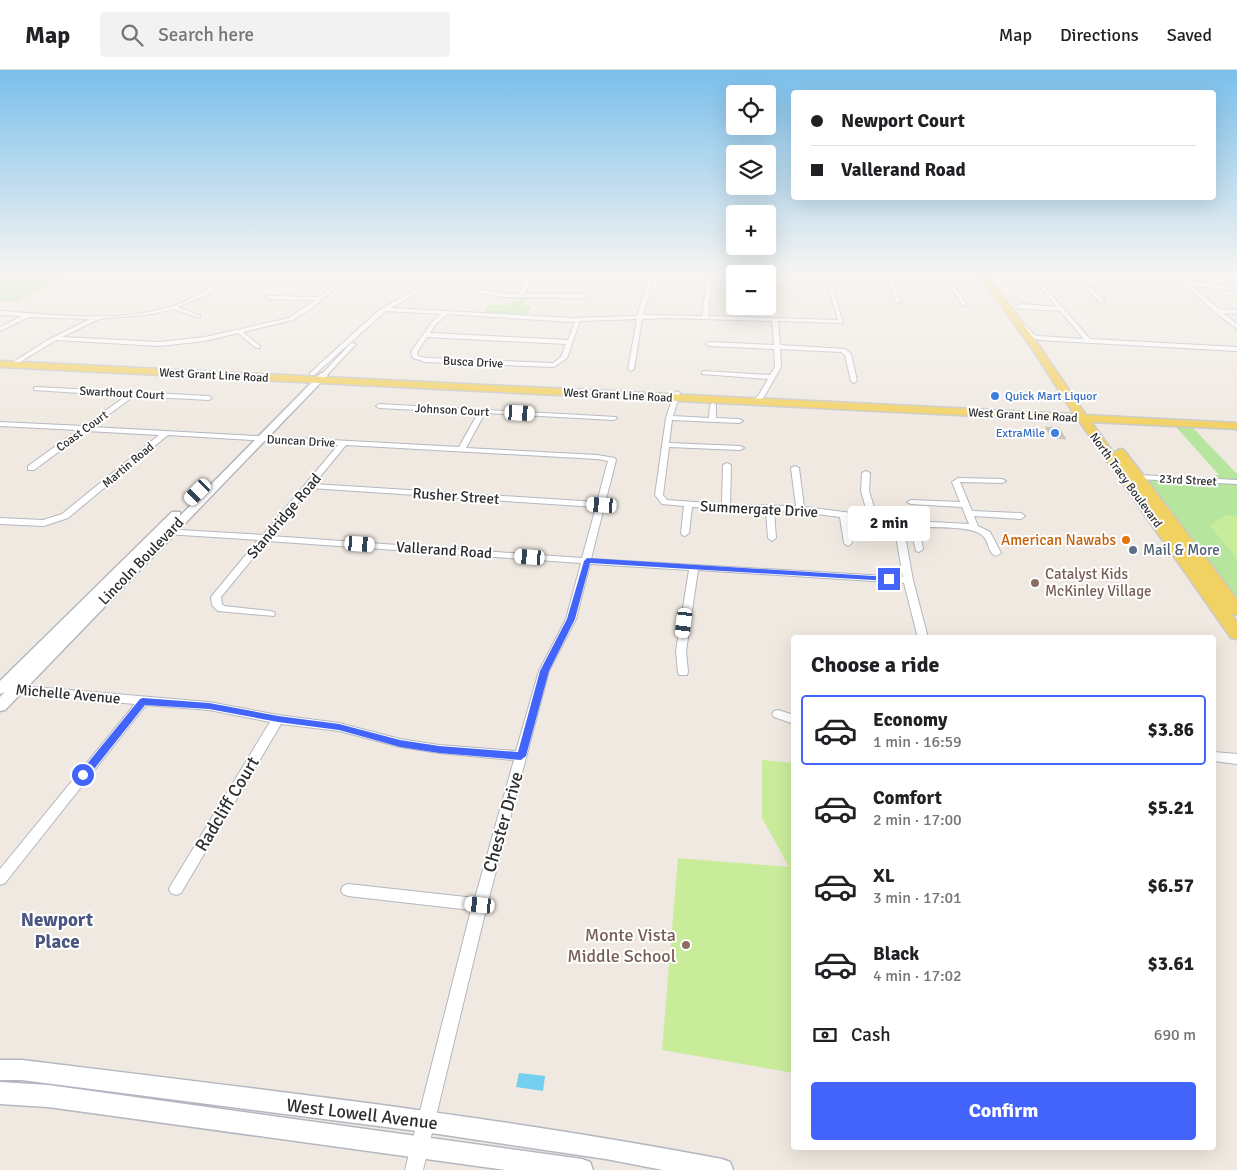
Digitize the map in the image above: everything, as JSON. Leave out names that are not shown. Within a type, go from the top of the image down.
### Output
[{"type":"main road","name":"North Tracy Boulevard","points":[[1020,326],[1086,415],[1138,477],[1237,610]]},
{"type":"main road","name":"North Tracy Boulevard","points":[[1030,326],[1086,415],[1109,456],[1237,634]]},
{"type":"main road","name":"West Grant Line Road","points":[[0,359],[758,399],[873,402],[1237,426]]},
{"type":"main road","name":"West Grant Line Road","points":[[0,364],[18,361]]},
{"type":"main road","name":"West Grant Line Road","points":[[758,399],[850,406],[1237,420]]},
{"type":"main road","points":[[850,406],[873,402]]},
{"type":"street","points":[[18,361],[57,342],[57,339],[81,326]]},
{"type":"street","points":[[57,339],[175,343],[262,326]]},
{"type":"street","name":"Lincoln Boulevard","points":[[0,706],[165,531],[365,326]]},
{"type":"street","name":"Lincoln Boulevard","points":[[316,377],[369,326]]},
{"type":"street","points":[[426,335],[433,326]]},
{"type":"street","points":[[426,335],[571,342],[576,326]]},
{"type":"street","points":[[631,369],[638,326]]},
{"type":"street","points":[[758,399],[778,367],[775,326]]},
{"type":"street","points":[[1024,326],[1034,337],[1039,338],[1237,349]]},
{"type":"street","points":[[1076,326],[1088,340]]},
{"type":"street","points":[[240,332],[258,348]]},
{"type":"street","name":"Busca Drive","points":[[426,335],[414,352],[415,357],[426,360],[554,365],[560,362],[571,342]]},
{"type":"street","points":[[709,344],[844,350],[848,354],[854,381]]},
{"type":"street","points":[[704,373],[773,377]]},
{"type":"street","name":"Swarthout Court","points":[[36,389],[209,398]]},
{"type":"street","name":"Coast Court","points":[[31,468],[133,394]]},
{"type":"street","name":"Summergate Drive","points":[[677,395],[669,418],[665,444],[660,498],[665,502],[726,507],[800,509],[914,524],[974,527]]},
{"type":"street","points":[[712,420],[713,404]]},
{"type":"street","name":"Johnson Court","points":[[380,406],[614,418]]},
{"type":"street","points":[[461,450],[483,411]]},
{"type":"street","points":[[669,418],[739,421]]},
{"type":"street","points":[[0,429],[4,424]]},
{"type":"street","name":"Duncan Drive","points":[[4,424],[603,458]]},
{"type":"street","name":"Martin Road","points":[[0,521],[35,524],[57,520],[65,516],[165,434]]},
{"type":"street","name":"Standridge Road","points":[[270,614],[221,609],[217,605],[216,597],[344,443]]},
{"type":"street","points":[[665,444],[740,448]]},
{"type":"street","points":[[1109,456],[1119,461],[1128,473],[1138,477]]},
{"type":"street","name":"Chester Drive","points":[[414,1170],[480,905],[544,671],[571,619],[613,464],[612,460],[603,458]]},
{"type":"street","points":[[726,507],[727,465]]},
{"type":"street","points":[[795,468],[800,509]]},
{"type":"street","points":[[866,473],[865,491],[872,518]]},
{"type":"street","name":"23rd Street","points":[[1138,477],[1237,482]]},
{"type":"street","points":[[996,553],[987,534],[974,527],[956,482],[958,480],[1002,481]]},
{"type":"street","name":"Rusher Street","points":[[310,486],[602,505]]},
{"type":"street","points":[[911,502],[1021,516]]},
{"type":"street","points":[[685,533],[688,505]]},
{"type":"street","points":[[770,507],[772,538]]},
{"type":"street","points":[[844,516],[848,543]]},
{"type":"street","points":[[898,522],[908,580],[922,635]]},
{"type":"street","points":[[914,524],[919,549]]},
{"type":"street","name":"Lincoln Boulevard","points":[[0,688],[165,531]]},
{"type":"street","name":"Vallerand Road","points":[[165,531],[587,561],[908,580]]},
{"type":"street","points":[[683,672],[681,651],[694,567]]},
{"type":"street","name":"Michelle Avenue","points":[[0,688],[209,706],[278,719],[339,727],[400,743],[429,748],[521,756]]},
{"type":"street","points":[[0,879],[143,701]]},
{"type":"street","points":[[778,714],[791,719]]},
{"type":"street","name":"Radcliff Court","points":[[176,888],[278,719]]},
{"type":"street","points":[[1216,756],[1237,758]]},
{"type":"street","points":[[348,890],[480,905]]},
{"type":"street","name":"West Lowell Avenue","points":[[0,1070],[22,1070],[425,1121],[606,1148],[722,1170]]},
{"type":"street","name":"West Lowell Avenue","points":[[0,1093],[26,1093],[420,1146],[582,1170]]},
{"type":"green space","points":[[1176,427],[1193,428],[1237,474],[1237,602],[1147,481],[1152,480],[1149,476],[1220,480],[1215,475],[1219,475]]},
{"type":"green space","points":[[1225,515],[1237,516],[1237,559],[1210,526]]},
{"type":"green space","points":[[762,760],[791,763],[791,1072],[662,1050],[678,858],[789,867],[762,818]]},
{"type":"water","points":[[519,1073],[545,1076],[543,1091],[516,1087]]},
{"type":"building","name":"ExtraMile","points":[[1045,427],[1059,428],[1066,439],[1052,438]]},
{"type":"place","name":"Quick Mart Liquor","points":[[995,396]]},
{"type":"place","name":"ExtraMile","points":[[1055,433]]},
{"type":"place","name":"American Nawabs","points":[[1126,540]]},
{"type":"place","name":"Mail & More","points":[[1133,550]]},
{"type":"place","name":"Catalyst Kids McKinley Village","points":[[1035,583]]},
{"type":"place","name":"Monte Vista Middle School","points":[[686,945]]},
{"type":"district","name":"Newport Place","points":[[57,930]]},
{"type":"route","points":[[83,775],[143,701],[209,706],[278,719],[339,727],[400,743],[439,750],[521,756],[544,671],[571,619],[587,561],[889,579]]}]
